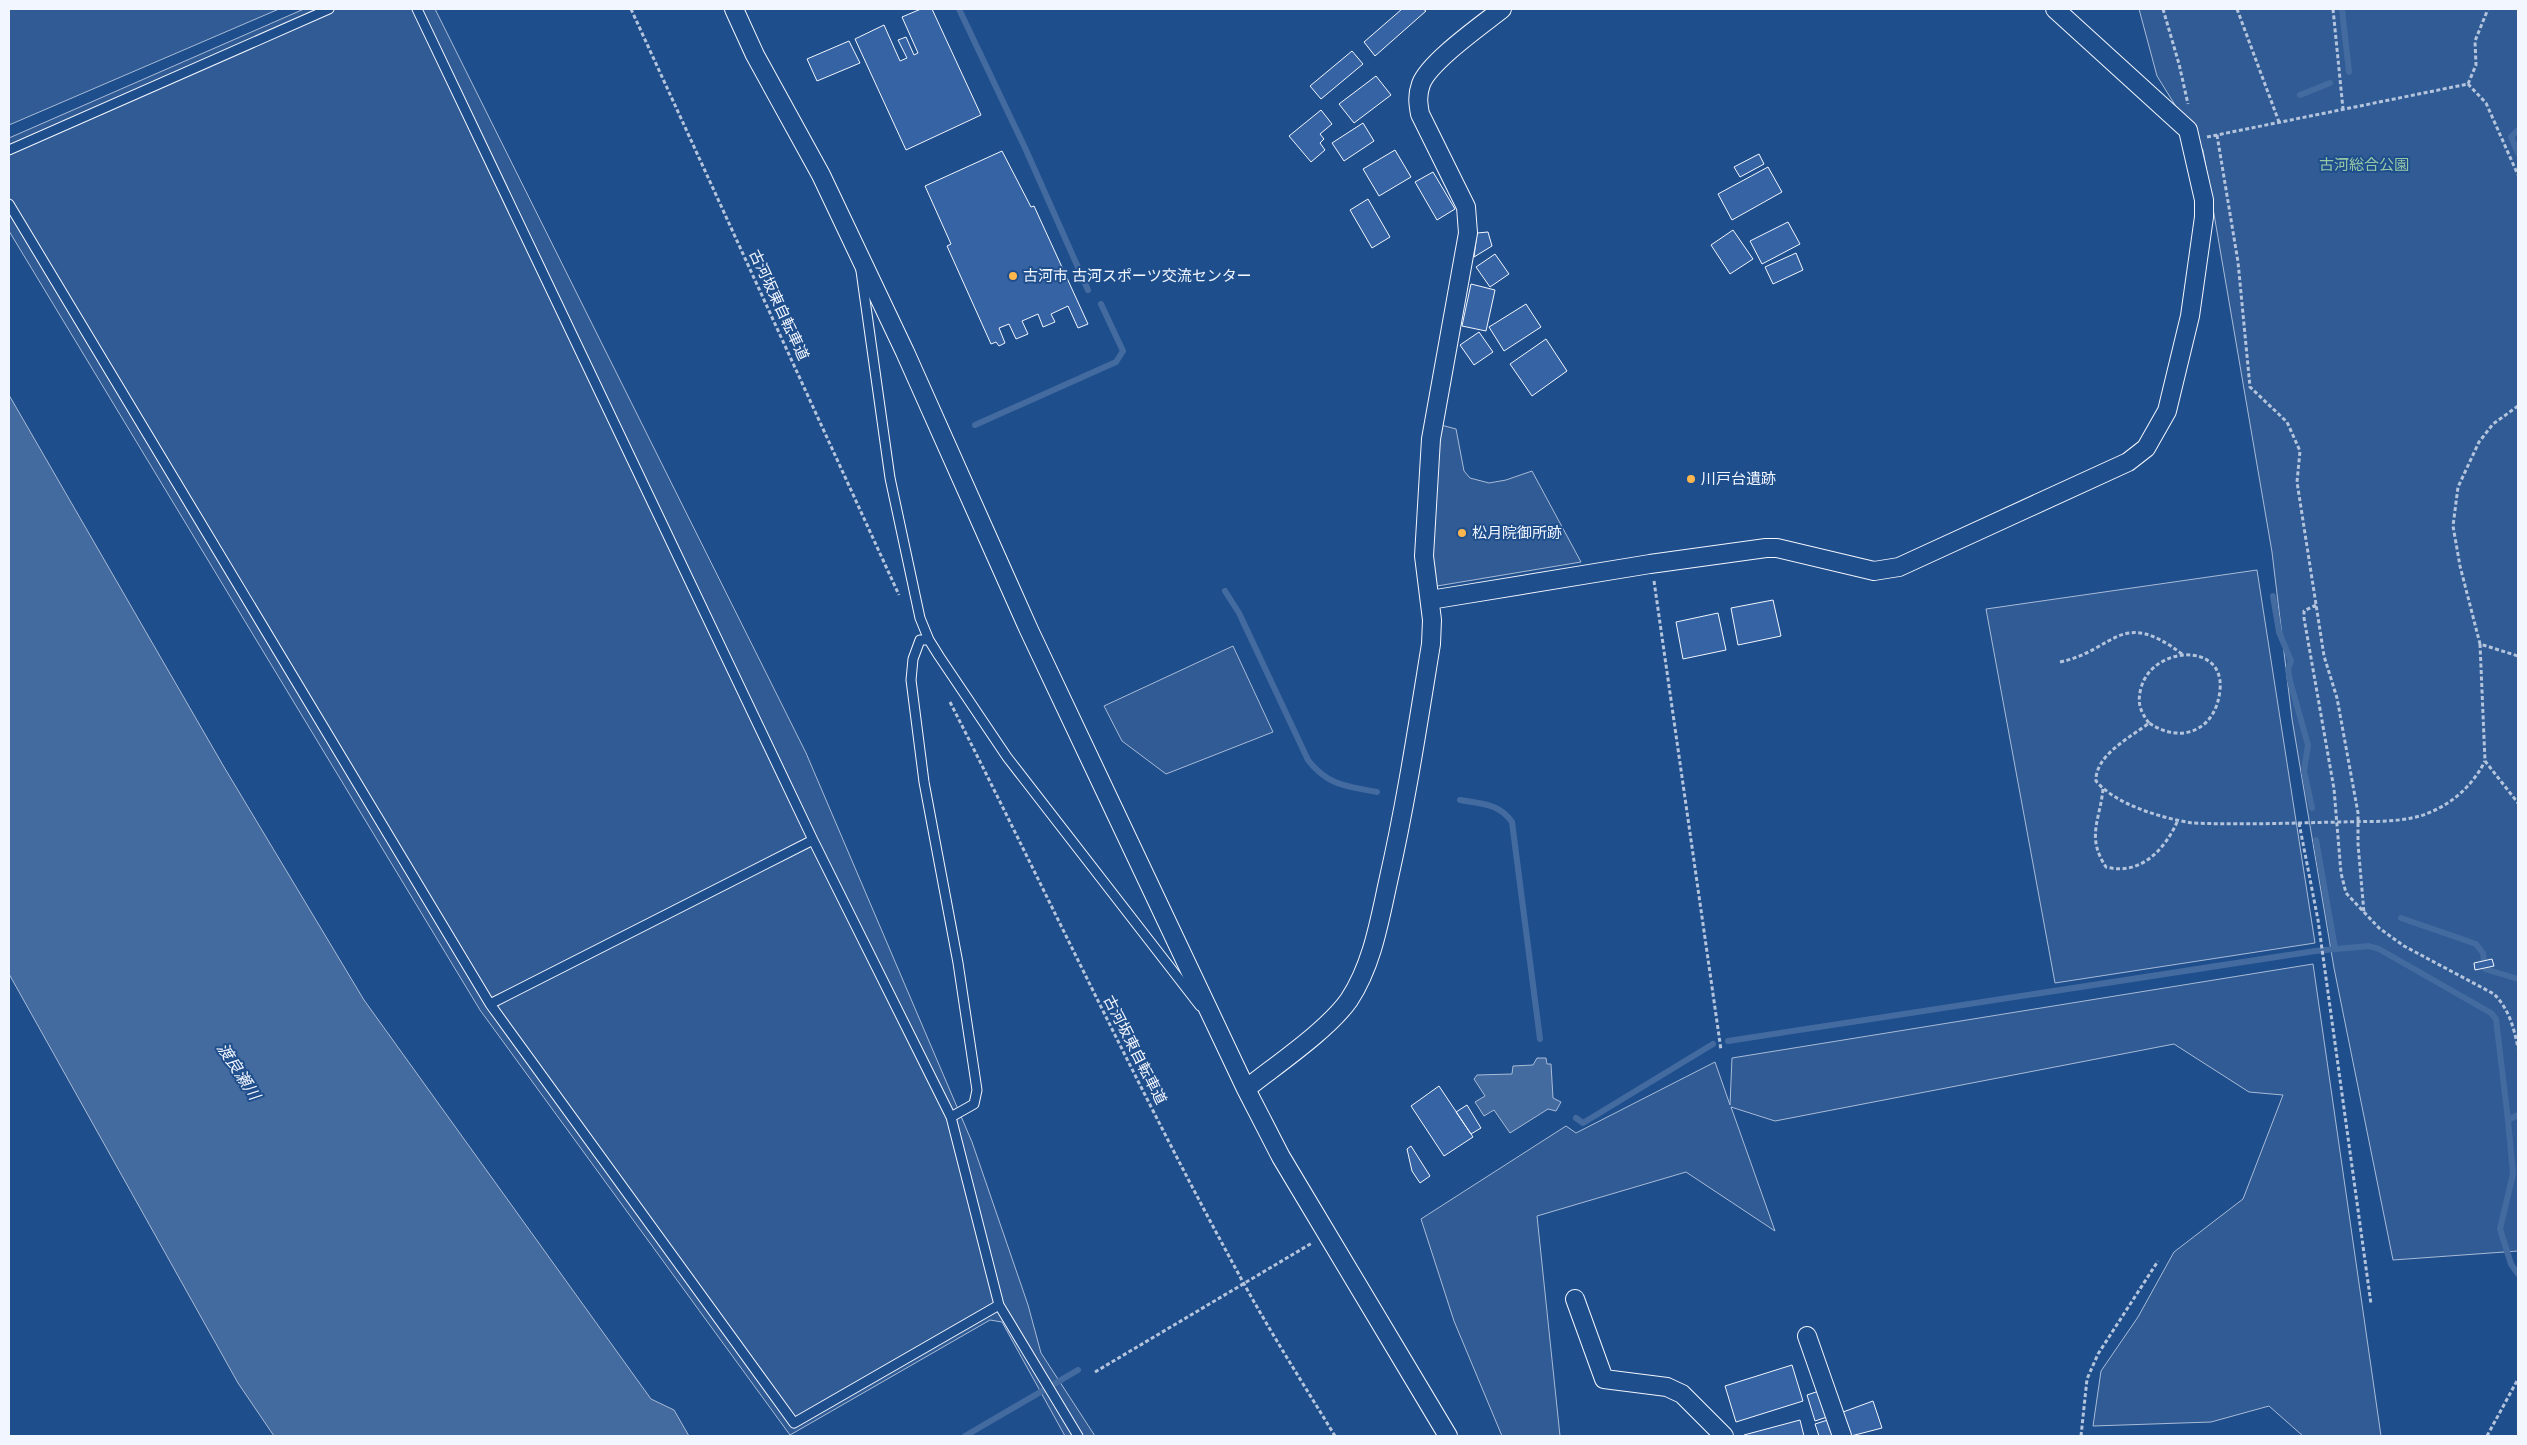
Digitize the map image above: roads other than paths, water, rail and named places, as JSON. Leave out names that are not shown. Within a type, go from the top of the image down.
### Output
[{"type":"street","points":[[734,9],[755,55],[820,175],[905,352],[1028,630],[1246,1090],[1286,1166],[1448,1436]]},
{"type":"street","points":[[1246,1090],[1330,1021],[1348,1000],[1364,973],[1375,941],[1402,822],[1431,644],[1430,600],[1424,556],[1431,439],[1468,233],[1466,207],[1420,114],[1417,98],[1421,82],[1432,67],[1502,9]]},
{"type":"street","points":[[1430,600],[1650,564],[1777,548],[1874,571],[1887,571],[2128,462],[2146,448],[2167,411],[2191,307],[2204,217],[2204,200],[2190,135],[2055,9]]},
{"type":"street","points":[[1575,1299],[1604,1380],[1667,1387],[1682,1394],[1724,1436]]},
{"type":"street","points":[[1807,1336],[1842,1436]]},
{"type":"lane","points":[[9,150],[329,9]]},
{"type":"lane","points":[[417,9],[813,840],[951,1117],[999,1306],[1038,1366],[1078,1436]]},
{"type":"lane","points":[[9,204],[490,1004],[794,1424],[999,1306]]},
{"type":"lane","points":[[860,258],[863,295],[890,478],[920,618],[929,640],[1007,757],[1220,1035]]},
{"type":"lane","points":[[929,640],[920,640],[913,659],[911,680],[924,782],[958,963],[977,1090],[974,1104],[951,1117]]},
{"type":"lane","points":[[490,1004],[813,840]]},
{"type":"water","name":"渡良瀬川","points":[[9,395],[224,767],[364,1000],[651,1399],[674,1410],[689,1436],[274,1436],[238,1383],[9,974]]},
{"type":"water","points":[[1537,1058],[1546,1058],[1547,1064],[1551,1064],[1553,1098],[1561,1102],[1556,1111],[1548,1109],[1510,1133],[1494,1110],[1484,1116],[1475,1102],[1485,1096],[1474,1079],[1477,1075],[1512,1074],[1513,1066],[1533,1065]]},
{"type":"waterway","points":[[959,9],[1026,150],[1088,290]]},
{"type":"waterway","points":[[2342,9],[2349,72]]},
{"type":"waterway","points":[[2300,95],[2330,83]]},
{"type":"waterway","points":[[2518,130],[2511,137],[2518,153]]},
{"type":"waterway","points":[[975,425],[1116,362],[1123,351],[1101,304]]},
{"type":"waterway","points":[[1225,591],[1239,613],[1308,760],[1315,769],[1339,784],[1377,792]]},
{"type":"waterway","points":[[2273,596],[2279,632],[2291,661],[2288,669],[2290,681],[2308,745],[2304,771],[2312,808]]},
{"type":"waterway","points":[[1460,800],[1489,805],[1501,811],[1512,822],[1540,1039]]},
{"type":"waterway","points":[[2316,840],[2335,948]]},
{"type":"waterway","points":[[2401,918],[2476,944],[2483,953],[2485,969],[2518,979]]},
{"type":"waterway","points":[[1728,1041],[2315,951],[2369,946],[2379,949],[2491,1013],[2496,1019],[2508,1120],[2518,1115]]},
{"type":"waterway","points":[[1576,1118],[1583,1123],[1713,1044]]},
{"type":"waterway","points":[[2508,1120],[2513,1174],[2500,1229],[2511,1264],[2518,1274]]},
{"type":"waterway","points":[[965,1436],[1078,1370]]},
{"type":"place","name":"古河市 古河スポーツ交流センター","points":[[1013,276]]},
{"type":"place","name":"川戸台遺跡","points":[[1691,479]]},
{"type":"place","name":"松月院御所跡","points":[[1462,533]]},
{"type":"park label","name":"古河総合公園","points":[[2364,165]]}]
